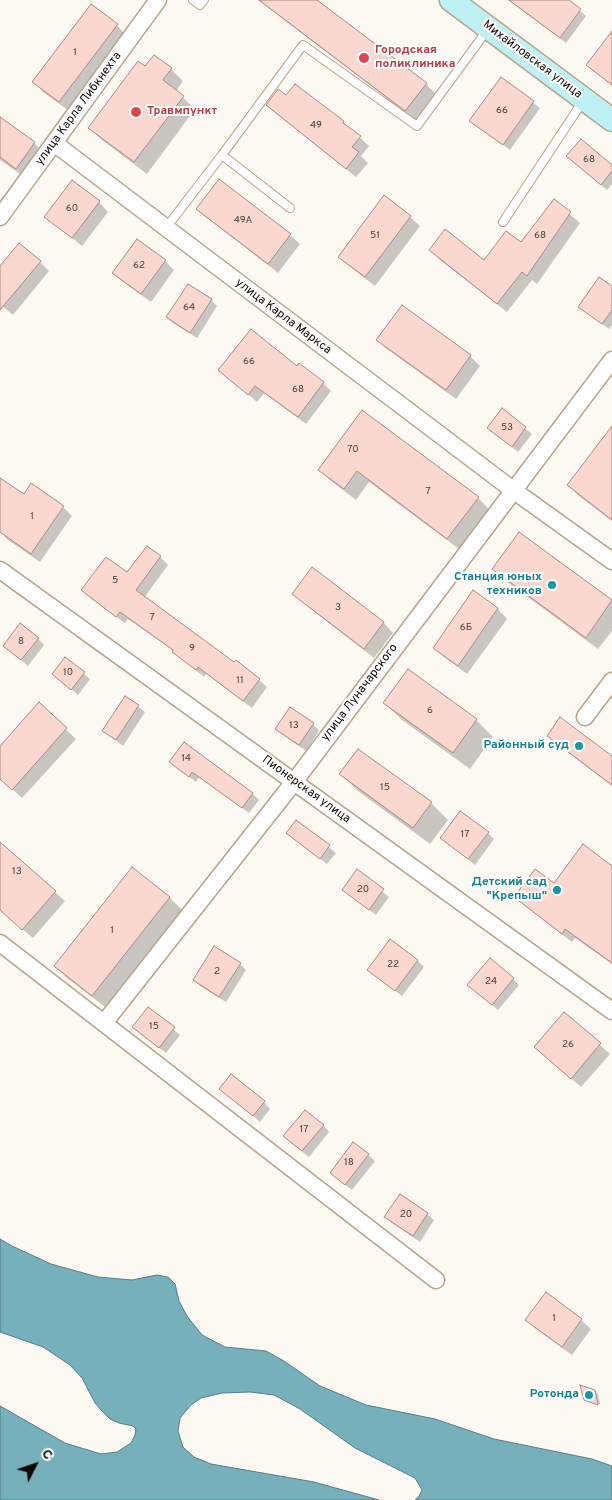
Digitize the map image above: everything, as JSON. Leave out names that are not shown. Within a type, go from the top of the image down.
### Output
[{"type":"main road","name":"Михайловская улица","points":[[455,1],[488,28],[612,120]]},
{"type":"street","name":"улица Карла Либкнехта","points":[[0,217],[158,0]]},
{"type":"street","name":"улица Карла Маркса","points":[[54,143],[513,490],[612,561]]},
{"type":"street","name":"улица Луначарского","points":[[104,1023],[294,782],[612,360]]},
{"type":"street","name":"Пионерская улица","points":[[0,570],[612,1011]]},
{"type":"street","points":[[585,716],[612,682]]},
{"type":"street","points":[[0,943],[436,1280]]},
{"type":"lane","points":[[193,0],[200,5],[204,0]]},
{"type":"lane","points":[[166,228],[303,45],[417,126],[488,28]]},
{"type":"lane","points":[[503,222],[584,100]]},
{"type":"lane","points":[[222,155],[290,208]]},
{"type":"water","points":[[0,1239],[51,1264],[98,1277],[132,1280],[157,1275],[168,1277],[175,1284],[179,1301],[187,1316],[202,1335],[225,1347],[266,1351],[320,1386],[366,1405],[435,1419],[494,1439],[592,1459],[612,1466],[612,1500],[415,1500],[422,1490],[415,1478],[355,1448],[300,1409],[274,1395],[250,1392],[222,1393],[201,1398],[191,1405],[180,1418],[178,1431],[183,1447],[194,1457],[211,1464],[314,1482],[379,1500],[0,1500],[0,1406],[65,1443],[101,1454],[117,1452],[131,1443],[136,1429],[133,1426],[110,1419],[95,1403],[82,1378],[70,1365],[43,1347],[0,1332]]},
{"type":"building","name":"Городская поликлиника","points":[[259,0],[317,0],[427,83],[405,111]]},
{"type":"building","points":[[509,0],[569,0],[581,9],[560,38]]},
{"type":"building","points":[[91,4],[118,24],[59,102],[32,82]]},
{"type":"building","points":[[612,31],[612,85],[586,65]]},
{"type":"building","name":"Травмпункт","points":[[154,55],[172,68],[163,80],[184,96],[134,162],[88,128],[138,61],[145,66]]},
{"type":"building","points":[[501,77],[534,101],[503,145],[469,121]]},
{"type":"building","points":[[295,84],[361,136],[352,147],[359,152],[346,169],[266,105],[278,89],[286,95]]},
{"type":"building","points":[[0,117],[35,142],[16,169],[0,157]]},
{"type":"building","points":[[581,139],[612,165],[612,171],[601,185],[566,156]]},
{"type":"building","points":[[219,179],[291,234],[268,264],[196,209]]},
{"type":"building","points":[[72,180],[100,201],[72,238],[44,217]]},
{"type":"building","points":[[384,195],[411,216],[365,277],[338,257]]},
{"type":"building","points":[[554,199],[571,212],[527,276],[522,272],[497,304],[429,250],[445,229],[484,260],[506,231],[521,242]]},
{"type":"building","points":[[137,239],[166,260],[141,294],[112,273]]},
{"type":"building","points":[[19,243],[41,261],[0,310],[0,266]]},
{"type":"building","points":[[599,277],[612,286],[612,310],[602,324],[578,307]]},
{"type":"building","points":[[188,284],[212,299],[190,333],[166,317]]},
{"type":"building","points":[[402,305],[471,355],[446,390],[376,340]]},
{"type":"building","points":[[251,329],[297,366],[299,363],[324,382],[298,417],[255,386],[248,395],[218,370]]},
{"type":"building","points":[[502,408],[526,427],[512,447],[487,428]]},
{"type":"building","points":[[362,410],[479,497],[447,539],[357,471],[344,489],[318,470]]},
{"type":"building","points":[[612,426],[612,520],[567,485]]},
{"type":"building","points":[[0,478],[24,494],[31,483],[64,506],[31,554],[0,532]]},
{"type":"building","name":"Станция юных техников","points":[[519,532],[612,600],[586,638],[492,569]]},
{"type":"building","points":[[147,546],[161,556],[136,590],[260,679],[243,701],[198,667],[196,670],[172,652],[173,650],[120,612],[116,617],[81,590],[106,557],[127,572]]},
{"type":"building","points":[[312,567],[384,622],[364,649],[292,594]]},
{"type":"building","points":[[473,590],[498,608],[458,666],[433,648]]},
{"type":"building","points":[[20,623],[39,638],[21,660],[3,646]]},
{"type":"building","points":[[65,657],[85,672],[71,690],[52,674]]},
{"type":"building","points":[[408,669],[477,719],[453,753],[383,703]]},
{"type":"building","points":[[125,696],[139,705],[116,740],[102,731]]},
{"type":"building","points":[[39,702],[67,728],[12,790],[0,779],[0,746]]},
{"type":"building","points":[[290,707],[314,723],[299,745],[275,729]]},
{"type":"building","name":"Районный суд","points":[[560,717],[612,756],[612,785],[547,736]]},
{"type":"building","points":[[184,742],[253,793],[242,808],[192,772],[189,777],[169,762]]},
{"type":"building","points":[[358,749],[432,802],[413,828],[339,774]]},
{"type":"building","points":[[460,811],[489,832],[468,859],[440,838]]},
{"type":"building","points":[[296,820],[330,845],[320,859],[286,833]]},
{"type":"building","points":[[0,842],[56,891],[22,930],[0,910]]},
{"type":"building","name":"Детский сад \"Крепыш\"","points":[[583,844],[612,866],[612,963],[565,929],[562,934],[514,897],[535,869],[554,883]]},
{"type":"building","points":[[132,867],[170,897],[92,996],[54,966]]},
{"type":"building","points":[[357,869],[384,889],[369,910],[342,890]]},
{"type":"building","points":[[390,939],[418,960],[395,991],[367,970]]},
{"type":"building","points":[[214,946],[241,963],[219,997],[193,980]]},
{"type":"building","points":[[490,958],[514,978],[492,1005],[467,985]]},
{"type":"building","points":[[148,1007],[175,1027],[159,1048],[132,1027]]},
{"type":"building","points":[[564,1012],[601,1043],[571,1079],[534,1047]]},
{"type":"building","points":[[231,1074],[265,1101],[253,1116],[219,1089]]},
{"type":"building","points":[[305,1110],[324,1125],[302,1151],[283,1136]]},
{"type":"building","points":[[353,1142],[369,1154],[345,1185],[330,1173]]},
{"type":"building","points":[[400,1194],[428,1213],[413,1236],[384,1217]]},
{"type":"building","points":[[546,1292],[582,1319],[562,1347],[525,1320]]},
{"type":"building","name":"Ротонда","points":[[580,1385],[595,1390],[598,1405],[584,1400]]},
{"type":"place","name":"Городская поликлиника","points":[[364,58]]},
{"type":"place","name":"Травмпункт","points":[[136,112]]},
{"type":"place","name":"Станция юных техников","points":[[552,585]]},
{"type":"place","name":"Районный суд","points":[[579,746]]},
{"type":"place","name":"Детский сад \"Крепыш\"","points":[[557,890]]},
{"type":"place","name":"Ротонда","points":[[589,1395]]}]
